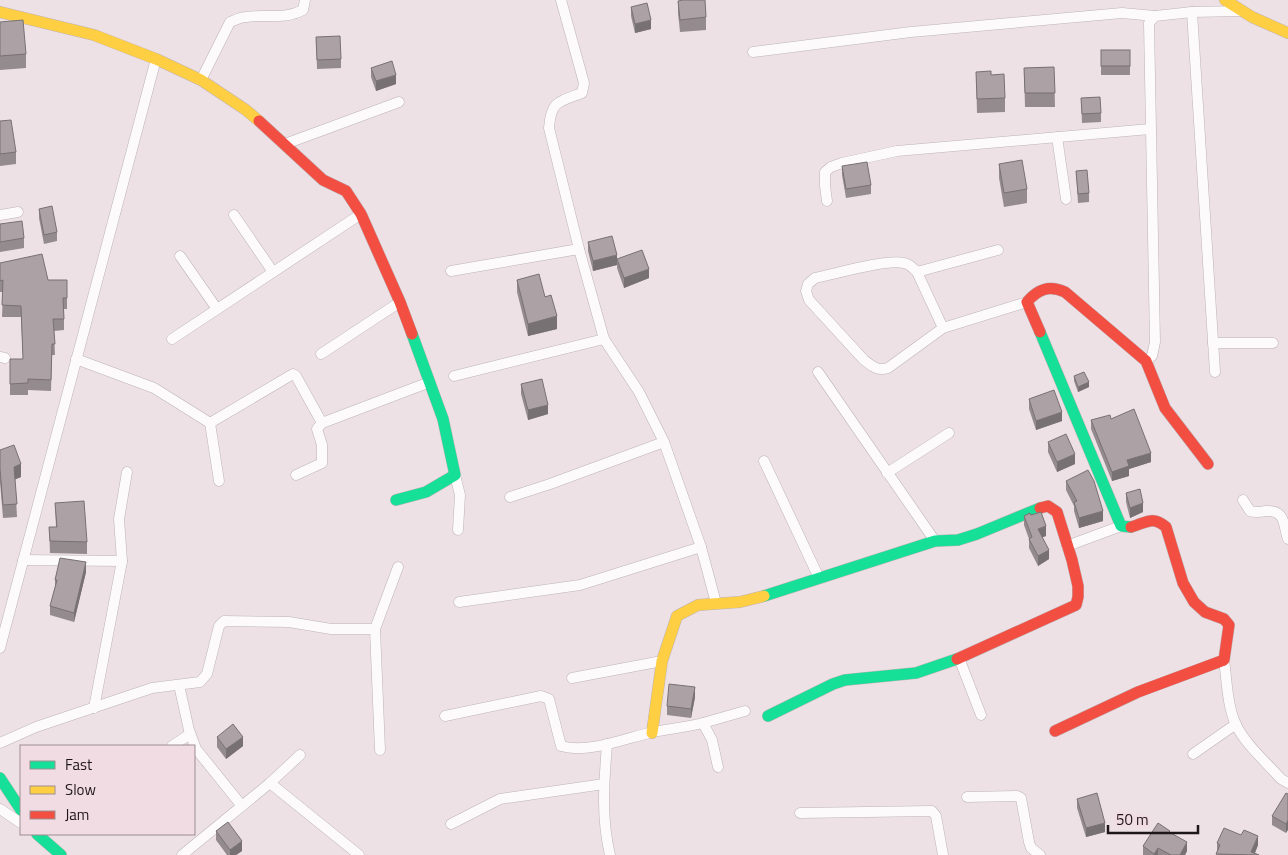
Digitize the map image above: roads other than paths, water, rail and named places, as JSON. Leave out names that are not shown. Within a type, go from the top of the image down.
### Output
[{"type":"street","points":[[201,80],[230,22],[245,17],[275,17],[296,14],[303,10],[305,0]]},
{"type":"street","points":[[561,0],[584,83],[582,93],[558,102],[550,113],[549,128],[579,249],[604,339],[639,392],[664,442],[701,548],[716,604]]},
{"type":"street","points":[[1225,0],[1241,11],[1288,33]]},
{"type":"street","points":[[754,52],[911,32],[1122,13],[1155,16],[1192,12],[1241,11]]},
{"type":"street","points":[[0,12],[94,35],[201,80],[246,110],[323,180],[346,191],[361,214],[400,302],[444,419],[460,496],[458,530]]},
{"type":"street","points":[[1192,12],[1215,372]]},
{"type":"street","points":[[1146,361],[1152,356],[1154,342],[1149,23],[1155,16]]},
{"type":"street","points":[[0,648],[156,60]]},
{"type":"street","points":[[285,144],[399,102]]},
{"type":"street","points":[[827,202],[826,172],[831,167],[842,163],[897,151],[1150,129]]},
{"type":"street","points":[[1057,137],[1066,200]]},
{"type":"street","points":[[0,214],[18,212]]},
{"type":"street","points":[[172,339],[361,214]]},
{"type":"street","points":[[234,215],[273,272]]},
{"type":"street","points":[[451,271],[579,249]]},
{"type":"street","points":[[917,272],[998,250]]},
{"type":"street","points":[[180,256],[217,309]]},
{"type":"street","points":[[943,328],[917,272],[911,266],[904,263],[885,264],[815,278],[808,284],[806,290],[809,300],[864,360],[880,370],[888,368],[943,328],[1027,302],[1040,289],[1059,288],[1146,361],[1165,408],[1208,464]]},
{"type":"street","points":[[321,354],[400,302]]},
{"type":"street","points":[[1027,302],[1121,526]]},
{"type":"street","points":[[454,376],[604,339]]},
{"type":"street","points":[[1213,343],[1273,343]]},
{"type":"street","points":[[76,359],[154,388],[210,423],[219,481]]},
{"type":"street","points":[[818,372],[935,541]]},
{"type":"street","points":[[210,423],[293,374],[296,376],[322,423]]},
{"type":"street","points":[[296,474],[322,463],[322,445],[317,429],[322,423],[430,382]]},
{"type":"street","points":[[887,473],[949,433]]},
{"type":"street","points":[[510,497],[664,442]]},
{"type":"street","points":[[764,461],[818,578]]},
{"type":"street","points":[[94,708],[122,561],[118,519],[127,472]]},
{"type":"street","points":[[396,500],[426,492],[455,475]]},
{"type":"street","points":[[1243,500],[1250,511],[1278,512],[1288,539]]},
{"type":"street","points":[[652,732],[662,661],[677,616],[698,605],[740,602],[762,598],[783,589],[935,541],[958,540],[1048,506],[1057,512],[1078,587],[1076,605],[959,658],[916,673],[845,680],[768,716]]},
{"type":"street","points":[[1067,546],[1121,526],[1124,528],[1130,527],[1151,520],[1157,520],[1166,527],[1184,583],[1194,602],[1205,612],[1224,618],[1228,625],[1224,660],[1230,704],[1236,724],[1245,740],[1281,779],[1288,783]]},
{"type":"street","points":[[459,602],[580,585],[701,548]]},
{"type":"street","points":[[23,560],[122,561]]},
{"type":"street","points":[[380,750],[375,629],[398,567]]},
{"type":"street","points":[[0,743],[36,727],[152,688],[200,682],[207,674],[219,626],[224,621],[289,622],[332,629],[375,629]]},
{"type":"street","points":[[959,658],[981,715]]},
{"type":"street","points":[[1054,731],[1096,710],[1180,675],[1224,660]]},
{"type":"street","points":[[572,678],[662,661]]},
{"type":"street","points":[[179,685],[190,734],[194,745]]},
{"type":"street","points":[[445,716],[541,696],[549,699],[561,746],[571,749],[607,744],[652,732],[703,723],[745,711]]},
{"type":"street","points":[[703,723],[712,740],[718,767]]},
{"type":"street","points":[[1193,754],[1236,724]]},
{"type":"street","points":[[174,745],[190,734]]},
{"type":"street","points":[[607,744],[604,784],[605,831],[610,855]]},
{"type":"street","points":[[195,746],[242,806]]},
{"type":"street","points":[[182,855],[270,783],[300,755]]},
{"type":"street","points":[[0,778],[20,808]]},
{"type":"street","points":[[270,783],[359,855]]},
{"type":"street","points":[[451,824],[500,799],[604,784]]},
{"type":"street","points":[[967,798],[1017,796],[1022,798],[1028,842],[1035,852],[1040,855]]},
{"type":"street","points":[[0,808],[20,822]]},
{"type":"street","points":[[800,813],[932,812],[936,816],[943,855]]},
{"type":"street","points":[[38,835],[61,855]]}]
